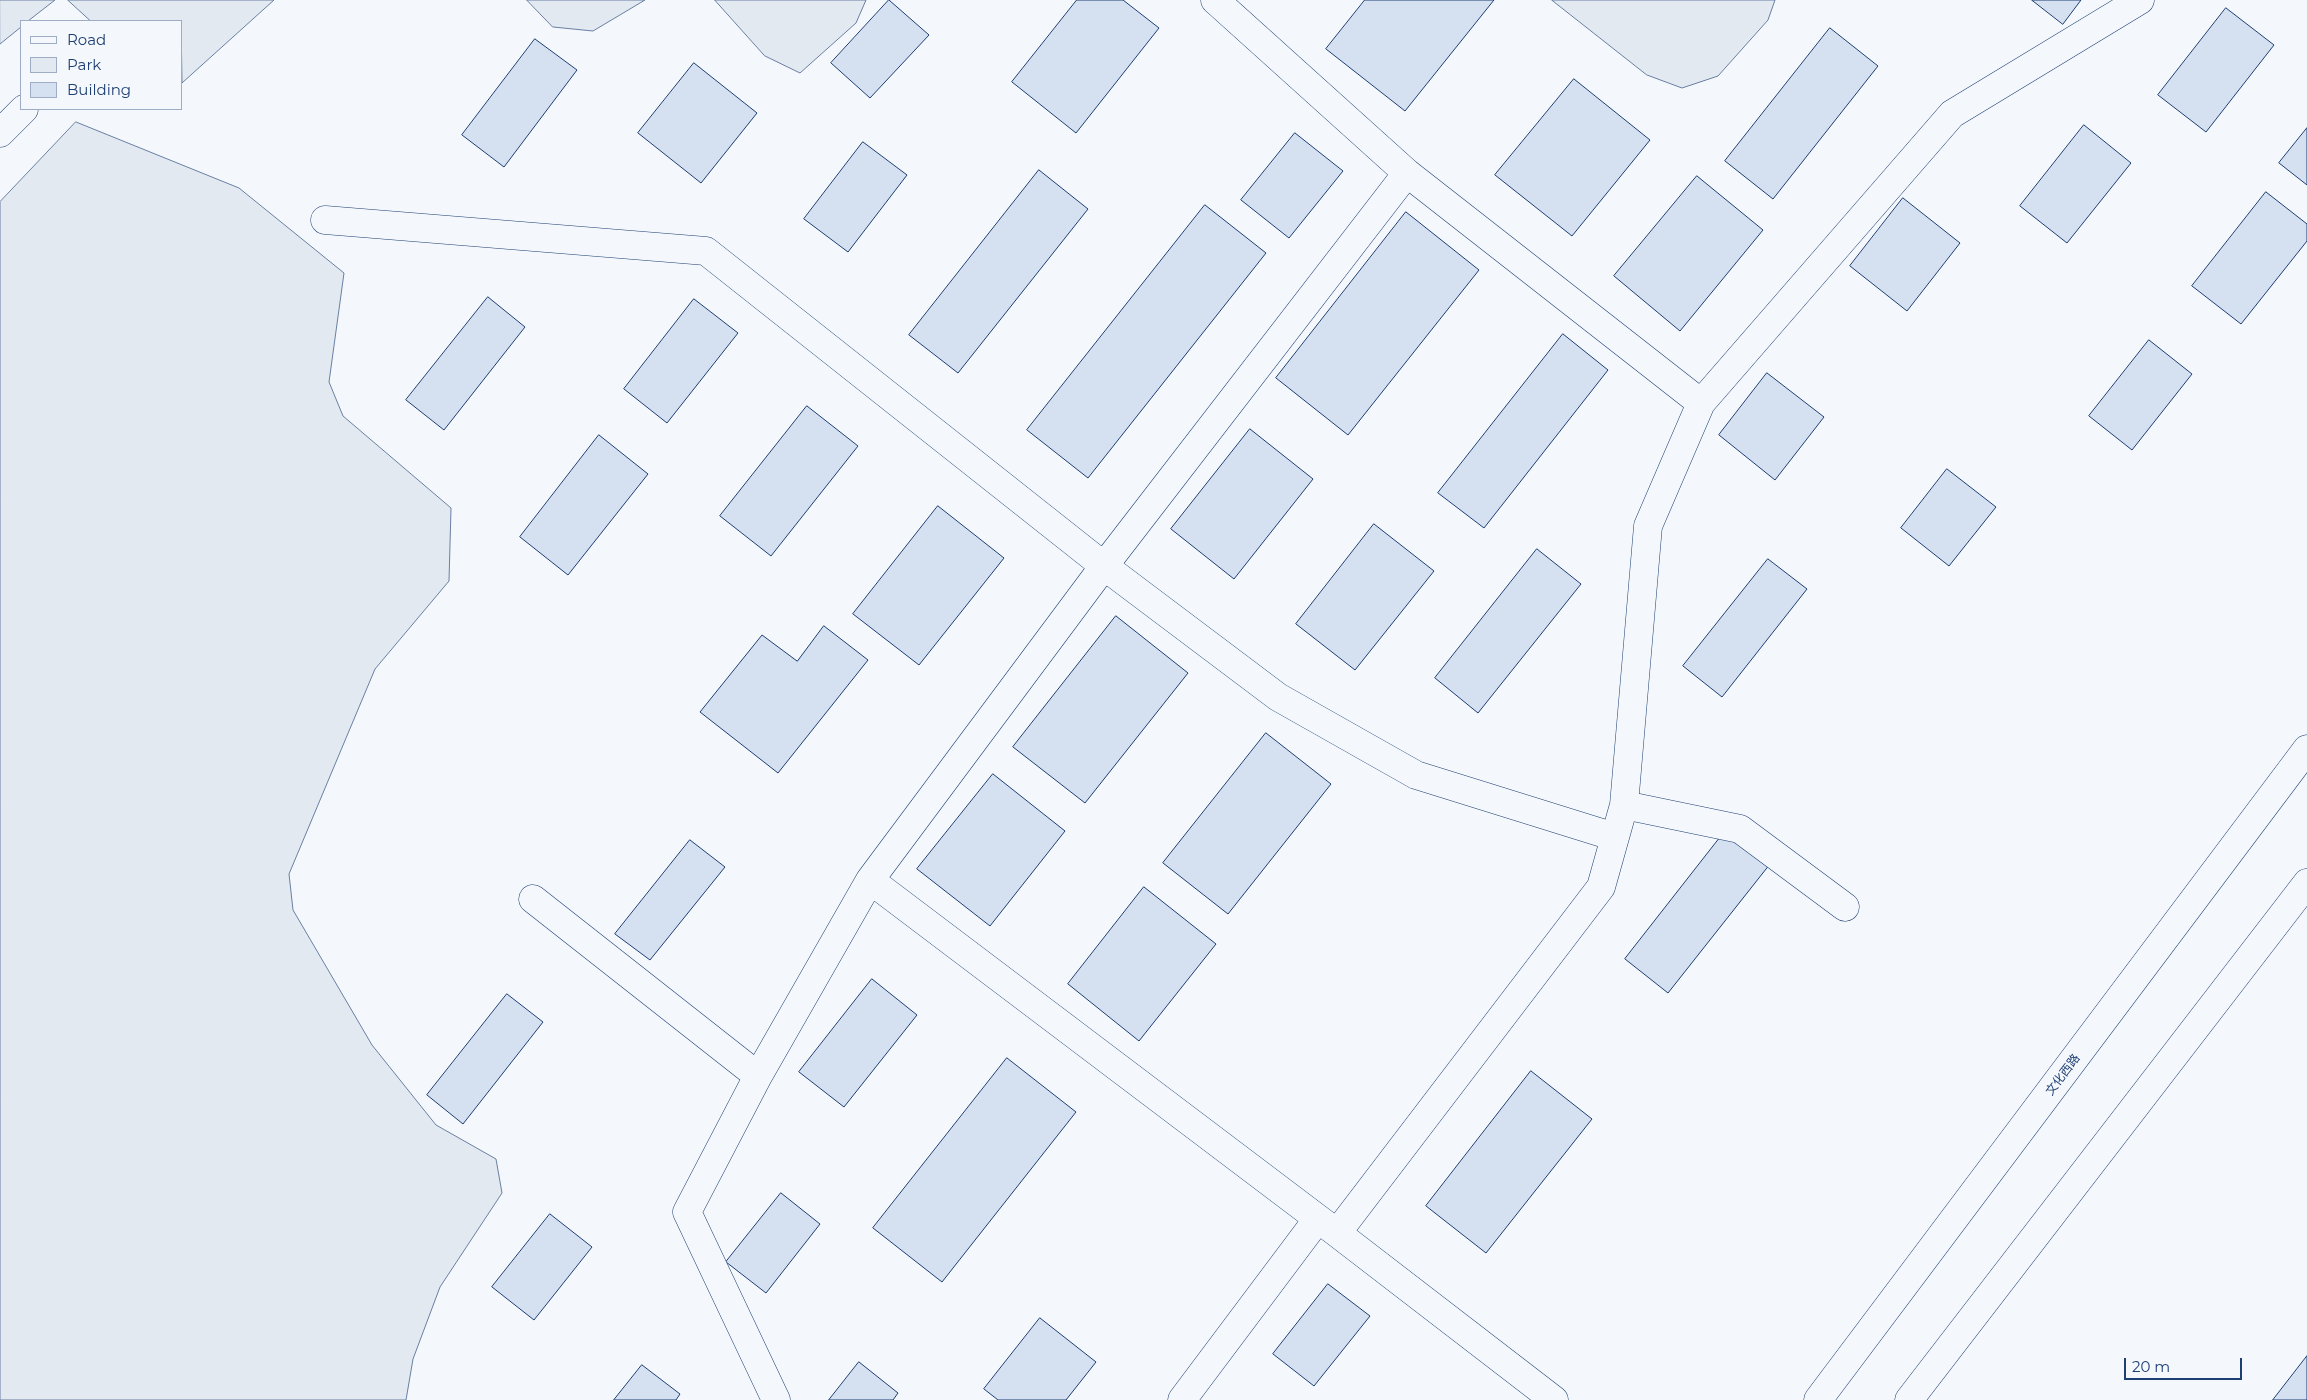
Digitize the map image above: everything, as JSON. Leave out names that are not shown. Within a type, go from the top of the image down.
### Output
[{"type":"main road","points":[[1215,0],[1408,173],[1701,403]]},
{"type":"main road","points":[[1182,1400],[1327,1227],[1601,887],[1624,805],[1648,526],[1701,403],[1952,114],[2140,0]]},
{"type":"main road","points":[[0,133],[23,110]]},
{"type":"main road","points":[[776,1400],[687,1212],[758,1076],[870,880],[1104,566],[1408,173]]},
{"type":"main road","points":[[325,220],[706,251],[1104,566],[1278,697],[1416,775],[1615,837]]},
{"type":"main road","name":"文化西路","points":[[1818,1400],[2307,749]]},
{"type":"main road","points":[[1624,805],[1740,829],[1845,907]]},
{"type":"main road","points":[[870,880],[1554,1400]]},
{"type":"main road","points":[[1909,1400],[2307,883]]},
{"type":"main road","points":[[533,899],[758,1076]]},
{"type":"green space","points":[[0,0],[55,0],[29,20],[20,20],[20,28],[0,44]]},
{"type":"green space","points":[[68,0],[274,0],[182,83],[182,20],[90,20]]},
{"type":"green space","points":[[527,0],[645,0],[593,31],[553,27]]},
{"type":"green space","points":[[715,0],[866,0],[856,23],[800,73],[765,56]]},
{"type":"green space","points":[[1552,0],[1775,0],[1768,20],[1718,76],[1682,88],[1647,75]]},
{"type":"green space","points":[[76,122],[239,188],[344,273],[329,382],[343,416],[451,508],[449,581],[375,669],[289,874],[293,910],[372,1045],[436,1125],[496,1159],[502,1193],[440,1287],[413,1359],[406,1400],[0,1400],[0,202]]},
{"type":"building","points":[[889,0],[929,35],[870,98],[831,63]]},
{"type":"building","points":[[1077,0],[1123,0],[1159,28],[1076,133],[1012,82]]},
{"type":"building","points":[[1365,0],[1494,0],[1405,111],[1326,49]]},
{"type":"building","points":[[2032,0],[2081,0],[2063,24]]},
{"type":"building","points":[[2226,8],[2274,45],[2206,132],[2158,95]]},
{"type":"building","points":[[1830,28],[1878,66],[1773,199],[1725,161]]},
{"type":"building","points":[[535,39],[577,70],[504,167],[462,135]]},
{"type":"building","points":[[694,63],[757,113],[701,183],[638,133]]},
{"type":"building","points":[[1574,79],[1650,140],[1572,236],[1495,175]]},
{"type":"building","points":[[2084,125],[2131,163],[2067,243],[2020,206]]},
{"type":"building","points":[[2307,128],[2307,185],[2279,163]]},
{"type":"building","points":[[1295,133],[1343,171],[1289,238],[1241,200]]},
{"type":"building","points":[[863,142],[907,175],[848,252],[804,219]]},
{"type":"building","points":[[1039,170],[1088,209],[958,373],[909,335]]},
{"type":"building","points":[[1697,176],[1763,230],[1680,331],[1614,276]]},
{"type":"building","points":[[2266,192],[2307,224],[2307,241],[2241,324],[2192,286]]},
{"type":"building","points":[[1903,198],[1960,243],[1907,311],[1850,266]]},
{"type":"building","points":[[1205,205],[1266,253],[1088,478],[1027,430]]},
{"type":"building","points":[[1406,212],[1479,270],[1348,435],[1276,378]]},
{"type":"building","points":[[488,297],[525,327],[444,430],[406,400]]},
{"type":"building","points":[[694,299],[738,333],[667,423],[624,389]]},
{"type":"building","points":[[1563,334],[1608,370],[1484,528],[1438,493]]},
{"type":"building","points":[[2149,340],[2192,374],[2132,450],[2089,416]]},
{"type":"building","points":[[1767,373],[1824,417],[1775,480],[1719,435]]},
{"type":"building","points":[[807,406],[858,446],[771,556],[720,516]]},
{"type":"building","points":[[1250,429],[1313,479],[1234,579],[1171,529]]},
{"type":"building","points":[[599,435],[648,474],[568,575],[520,537]]},
{"type":"building","points":[[1947,469],[1996,507],[1949,566],[1901,528]]},
{"type":"building","points":[[938,506],[1004,558],[919,665],[853,614]]},
{"type":"building","points":[[1374,524],[1434,571],[1355,670],[1296,624]]},
{"type":"building","points":[[1537,549],[1581,584],[1478,713],[1435,678]]},
{"type":"building","points":[[1768,559],[1807,589],[1722,697],[1683,666]]},
{"type":"building","points":[[1116,616],[1188,673],[1085,803],[1013,747]]},
{"type":"building","points":[[824,626],[868,660],[778,773],[700,712],[762,635],[797,661]]},
{"type":"building","points":[[1266,733],[1331,784],[1228,914],[1163,863]]},
{"type":"building","points":[[993,774],[1065,831],[990,926],[917,869]]},
{"type":"building","points":[[1726,830],[1770,864],[1668,993],[1625,959]]},
{"type":"building","points":[[690,840],[725,867],[650,960],[615,934]]},
{"type":"building","points":[[1144,887],[1216,944],[1139,1041],[1068,984]]},
{"type":"building","points":[[872,979],[917,1015],[844,1107],[799,1072]]},
{"type":"building","points":[[507,994],[543,1022],[463,1124],[427,1095]]},
{"type":"building","points":[[1007,1058],[1076,1112],[942,1282],[873,1228]]},
{"type":"building","points":[[1531,1071],[1592,1119],[1486,1253],[1426,1206]]},
{"type":"building","points":[[781,1193],[820,1224],[766,1293],[726,1262]]},
{"type":"building","points":[[550,1214],[592,1247],[534,1320],[492,1287]]},
{"type":"building","points":[[1328,1284],[1370,1316],[1314,1386],[1273,1354]]},
{"type":"building","points":[[1040,1318],[1096,1362],[1066,1400],[998,1400],[984,1389]]},
{"type":"building","points":[[2307,1356],[2307,1400],[2273,1400]]},
{"type":"building","points":[[859,1362],[898,1393],[893,1400],[829,1400]]},
{"type":"building","points":[[642,1365],[680,1394],[676,1400],[614,1400]]}]
